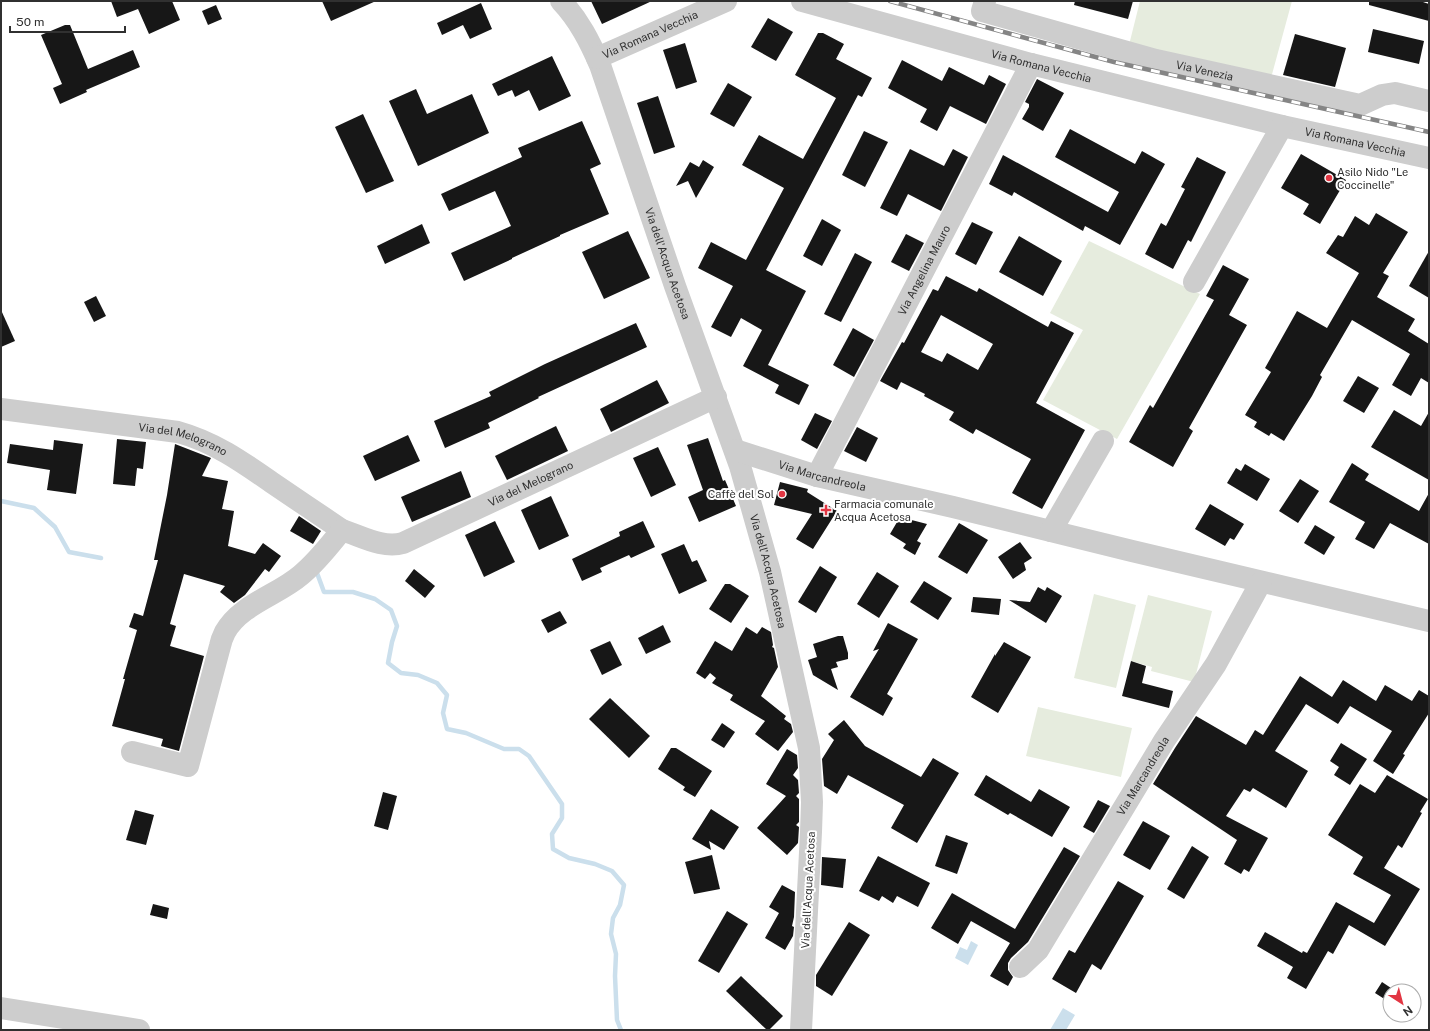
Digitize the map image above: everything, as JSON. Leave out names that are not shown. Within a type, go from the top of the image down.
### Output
[{"type":"street","name":"Via dell'Acqua Acetosa","points":[[561,1],[570,10],[586,35],[597,58],[675,286],[735,450],[770,572],[809,748],[812,802],[801,1030]]},
{"type":"street","name":"Via Romana Vecchia","points":[[597,58],[726,1]]},
{"type":"street","name":"Via Romana Vecchia","points":[[802,1],[1031,64],[1282,126],[1429,158]]},
{"type":"street","name":"Via Venezia","points":[[984,6],[1156,60],[1360,105],[1382,95],[1395,93],[1429,101]]},
{"type":"street","name":"Via Angelina Mauro","points":[[817,476],[1031,64]]},
{"type":"street","points":[[1194,282],[1282,126]]},
{"type":"street","name":"Via del Melograno","points":[[1,409],[178,432],[194,436],[232,455],[342,530],[384,544],[397,545],[716,397]]},
{"type":"street","points":[[1052,531],[1103,441]]},
{"type":"street","name":"Via Marcandreola","points":[[735,450],[817,476],[1429,621]]},
{"type":"street","points":[[132,752],[188,766],[225,632],[245,610],[276,593],[301,576],[322,555],[342,530]]},
{"type":"street","name":"Via Marcandreola","points":[[1020,967],[1038,950],[1164,741],[1216,664],[1261,582]]},
{"type":"street","points":[[1,1008],[139,1030]]},
{"type":"shaded area","points":[[1140,1],[1292,1],[1271,78],[1129,45]]},
{"type":"shaded area","points":[[1089,241],[1200,294],[1117,439],[1043,400],[1083,330],[1050,313]]},
{"type":"shaded area","points":[[1094,594],[1136,605],[1116,688],[1074,678]]},
{"type":"shaded area","points":[[1148,595],[1212,611],[1194,682],[1151,671],[1152,667],[1131,661]]},
{"type":"shaded area","points":[[1038,707],[1132,728],[1121,777],[1026,756]]},
{"type":"water","points":[[971,941],[978,945],[968,965],[955,958],[960,947],[967,950]]},
{"type":"water","points":[[1063,1008],[1075,1015],[1066,1030],[1050,1030]]},
{"type":"building","points":[[111,1],[172,1],[180,20],[149,34],[138,9],[117,17]]},
{"type":"building","points":[[322,1],[376,1],[331,21]]},
{"type":"building","points":[[591,1],[652,1],[602,24]]},
{"type":"building","points":[[1075,1],[1133,1],[1128,19],[1074,5]]},
{"type":"building","points":[[1369,1],[1420,1],[1429,4],[1429,21],[1369,5]]},
{"type":"building","points":[[481,3],[492,29],[470,39],[463,25],[442,35],[437,23]]},
{"type":"building","points":[[216,5],[222,19],[208,25],[202,11]]},
{"type":"building","points":[[768,18],[793,32],[776,61],[751,47]]},
{"type":"building","points":[[65,25],[70,25],[88,69],[133,50],[140,67],[86,90],[87,92],[60,104],[53,88],[62,84],[41,35]]},
{"type":"building","points":[[1373,29],[1424,41],[1419,64],[1368,52]]},
{"type":"building","points":[[818,33],[823,33],[844,44],[836,59],[872,78],[862,97],[858,95],[766,270],[806,291],[768,365],[809,385],[799,405],[775,393],[779,385],[743,366],[762,330],[741,318],[731,337],[711,327],[733,286],[698,268],[711,242],[746,260],[784,188],[742,165],[759,135],[803,159],[836,98],[795,75]]},
{"type":"building","points":[[1295,34],[1346,48],[1335,87],[1283,75]]},
{"type":"building","points":[[685,43],[697,82],[676,89],[663,50]]},
{"type":"building","points":[[552,56],[571,96],[539,111],[529,90],[515,97],[512,90],[498,96],[492,84]]},
{"type":"building","points":[[902,60],[942,81],[949,67],[984,85],[989,75],[1006,84],[986,124],[950,106],[937,131],[920,122],[927,109],[888,88]]},
{"type":"building","points":[[1037,79],[1064,93],[1043,131],[1022,119],[1029,107],[1029,104],[1025,102]]},
{"type":"building","points":[[728,83],[752,97],[734,127],[710,114]]},
{"type":"building","points":[[416,89],[427,114],[472,94],[489,133],[418,166],[389,101]]},
{"type":"building","points":[[658,96],[675,147],[654,154],[637,103]]},
{"type":"building","points":[[363,114],[394,181],[366,193],[335,127]]},
{"type":"building","points":[[582,121],[601,164],[590,169],[609,214],[560,235],[464,281],[451,253],[511,226],[495,191],[449,211],[441,194],[522,157],[518,148]]},
{"type":"building","points":[[1070,129],[1135,164],[1142,151],[1165,164],[1120,245],[1085,226],[1083,231],[1014,192],[1012,196],[989,184],[1003,155],[1108,212],[1119,192],[1055,157]]},
{"type":"building","points":[[864,131],[888,142],[865,187],[842,175]]},
{"type":"building","points":[[910,149],[944,166],[953,149],[968,157],[941,211],[908,194],[897,216],[880,208]]},
{"type":"building","points":[[1301,154],[1346,180],[1320,224],[1303,214],[1309,204],[1281,188]]},
{"type":"building","points":[[1197,157],[1226,172],[1191,242],[1188,240],[1173,269],[1145,254],[1161,223],[1166,226],[1185,189],[1181,187]]},
{"type":"building","points":[[703,160],[714,167],[696,198],[688,181],[676,186],[690,162],[699,167]]},
{"type":"building","points":[[1376,213],[1408,232],[1383,273],[1389,276],[1377,297],[1415,319],[1408,331],[1429,344],[1429,383],[1421,378],[1411,396],[1392,385],[1410,354],[1352,320],[1320,375],[1322,377],[1312,396],[1284,441],[1271,433],[1269,436],[1254,427],[1257,422],[1245,415],[1271,372],[1265,368],[1297,311],[1327,328],[1359,273],[1326,253],[1338,235],[1343,237],[1355,216],[1369,225]]},
{"type":"building","points":[[822,219],[841,230],[822,266],[803,256]]},
{"type":"building","points":[[972,222],[993,232],[976,265],[955,254]]},
{"type":"building","points":[[422,224],[430,243],[385,264],[377,246]]},
{"type":"building","points":[[628,231],[650,278],[604,299],[582,252]]},
{"type":"building","points":[[906,234],[924,243],[909,271],[891,262]]},
{"type":"building","points":[[1019,236],[1062,261],[1043,296],[999,272]]},
{"type":"building","points":[[1429,251],[1429,298],[1409,286]]},
{"type":"building","points":[[855,253],[872,262],[841,322],[824,314]]},
{"type":"building","points":[[1223,265],[1249,279],[1229,315],[1247,325],[1189,428],[1193,431],[1173,467],[1129,442],[1150,405],[1153,408],[1214,300],[1206,296]]},
{"type":"building","points":[[946,276],[977,292],[979,288],[1048,327],[1051,321],[1074,333],[1036,403],[1085,430],[1042,509],[1012,493],[1031,459],[976,429],[973,434],[949,420],[954,412],[924,396],[925,394],[901,382],[897,390],[880,381],[902,342],[904,343],[933,289],[938,291]],"holes":[[[941,315],[993,344],[978,370],[947,353],[942,362],[921,352]]]},
{"type":"building","points":[[96,296],[106,316],[94,322],[84,302]]},
{"type":"building","points":[[1,310],[15,341],[1,347]]},
{"type":"building","points":[[636,323],[647,347],[538,397],[539,398],[488,423],[490,428],[445,448],[434,421],[491,396],[489,392],[545,364]]},
{"type":"building","points":[[853,328],[874,340],[854,377],[833,365]]},
{"type":"building","points":[[1358,376],[1379,388],[1364,413],[1343,401]]},
{"type":"building","points":[[657,380],[669,403],[611,432],[600,409]]},
{"type":"building","points":[[1394,410],[1421,426],[1429,412],[1429,480],[1371,447]]},
{"type":"building","points":[[815,413],[832,421],[817,449],[801,440]]},
{"type":"building","points":[[556,426],[568,451],[507,480],[495,456]]},
{"type":"building","points":[[857,427],[878,438],[866,462],[844,451]]},
{"type":"building","points":[[408,435],[420,461],[375,481],[363,456]]},
{"type":"building","points":[[708,438],[723,481],[725,480],[736,506],[699,522],[688,497],[703,490],[687,445]]},
{"type":"building","points":[[117,439],[146,442],[143,469],[137,468],[135,486],[113,484]]},
{"type":"building","points":[[54,440],[83,444],[76,494],[47,490],[50,470],[7,463],[10,444],[53,450]]},
{"type":"building","points":[[175,444],[211,458],[202,476],[228,481],[222,509],[234,511],[228,546],[255,554],[263,543],[281,556],[269,572],[265,569],[245,595],[234,603],[220,592],[225,586],[184,574],[170,624],[176,626],[170,646],[204,656],[179,751],[161,746],[163,739],[112,726],[137,630],[129,627],[134,613],[143,616],[158,560],[154,560],[167,495]]},
{"type":"building","points":[[658,447],[676,485],[651,497],[633,458]]},
{"type":"building","points":[[1352,463],[1369,474],[1365,480],[1419,511],[1429,493],[1429,544],[1390,523],[1374,549],[1355,539],[1365,522],[1329,502]]},
{"type":"building","points":[[1245,464],[1270,479],[1257,501],[1227,483],[1236,468],[1241,471]]},
{"type":"building","points":[[461,471],[471,497],[412,522],[401,497]]},
{"type":"building","points":[[1300,479],[1319,491],[1298,523],[1279,511]]},
{"type":"building","points":[[780,482],[808,489],[807,492],[837,511],[813,549],[796,539],[812,514],[774,505]]},
{"type":"building","points":[[551,496],[569,536],[539,550],[521,510]]},
{"type":"building","points":[[1210,504],[1244,524],[1234,540],[1230,538],[1225,546],[1195,529]]},
{"type":"building","points":[[299,516],[321,531],[313,544],[290,531]]},
{"type":"building","points":[[900,517],[927,524],[917,541],[921,543],[915,555],[903,548],[906,544],[890,534]]},
{"type":"building","points":[[495,521],[515,562],[484,577],[465,535]]},
{"type":"building","points":[[643,521],[655,547],[631,558],[629,555],[600,568],[602,572],[582,581],[572,559],[620,536],[619,532]]},
{"type":"building","points":[[959,523],[988,540],[967,574],[938,557]]},
{"type":"building","points":[[1315,525],[1335,537],[1324,555],[1304,543]]},
{"type":"building","points":[[1020,542],[1032,558],[1024,563],[1026,570],[1013,579],[998,557]]},
{"type":"building","points":[[684,544],[692,562],[697,560],[707,581],[679,594],[661,554]]},
{"type":"building","points":[[820,566],[837,577],[816,613],[798,602]]},
{"type":"building","points":[[414,569],[435,586],[425,598],[405,581]]},
{"type":"building","points":[[877,572],[899,586],[879,618],[857,604]]},
{"type":"building","points":[[924,581],[952,598],[938,620],[910,602]]},
{"type":"building","points":[[725,584],[730,584],[749,596],[731,623],[709,609]]},
{"type":"building","points":[[1038,587],[1045,591],[1047,587],[1062,596],[1046,623],[1009,600],[1030,602]]},
{"type":"building","points":[[973,597],[1001,599],[999,615],[971,612]]},
{"type":"building","points":[[560,611],[567,623],[548,633],[541,620]]},
{"type":"building","points":[[888,623],[918,639],[887,694],[893,698],[883,716],[850,697],[879,649],[873,651]]},
{"type":"building","points":[[663,625],[671,642],[646,654],[638,638]]},
{"type":"building","points":[[746,627],[757,634],[762,627],[771,632],[772,647],[774,648],[778,667],[761,696],[786,716],[784,719],[791,724],[793,732],[778,751],[755,734],[765,721],[730,700],[733,695],[712,683],[716,678],[710,673],[705,679],[696,673],[715,641],[732,651]]},
{"type":"building","points":[[838,636],[843,636],[848,653],[848,659],[836,662],[838,667],[831,669],[838,690],[813,675],[808,660],[817,657],[813,644]]},
{"type":"building","points":[[610,641],[622,665],[602,675],[590,650]]},
{"type":"building","points":[[1004,642],[1031,657],[998,713],[971,697],[995,654],[995,656]]},
{"type":"building","points":[[1131,661],[1146,666],[1142,683],[1173,691],[1169,708],[1122,696]]},
{"type":"building","points":[[1300,676],[1332,697],[1343,680],[1376,701],[1385,685],[1412,701],[1419,690],[1429,696],[1429,713],[1403,754],[1405,755],[1393,774],[1373,761],[1392,731],[1350,706],[1338,724],[1306,704],[1275,751],[1308,771],[1286,808],[1253,788],[1250,792],[1244,789],[1226,816],[1268,838],[1249,872],[1244,869],[1241,874],[1224,864],[1237,840],[1153,784],[1196,716],[1246,745],[1255,730],[1263,735]]},
{"type":"building","points":[[610,698],[650,736],[629,758],[589,719]]},
{"type":"building","points":[[844,720],[865,746],[921,777],[933,758],[959,773],[917,843],[891,828],[904,805],[848,775],[837,794],[824,786],[822,759],[834,740],[828,734]]},
{"type":"building","points":[[722,723],[735,732],[724,748],[711,740]]},
{"type":"building","points":[[1341,743],[1367,759],[1350,785],[1334,775],[1339,767],[1330,761]]},
{"type":"building","points":[[671,748],[676,748],[712,771],[695,797],[683,790],[685,787],[658,769]]},
{"type":"building","points":[[787,749],[797,755],[798,768],[793,775],[798,780],[799,793],[796,796],[799,799],[799,822],[796,825],[799,827],[798,843],[787,855],[757,828],[786,796],[766,784]]},
{"type":"building","points":[[986,775],[1031,802],[1039,789],[1070,807],[1052,837],[1010,813],[1008,815],[974,795]]},
{"type":"building","points":[[1387,775],[1428,799],[1420,812],[1422,813],[1402,848],[1398,845],[1384,868],[1420,889],[1385,946],[1349,925],[1333,954],[1328,951],[1306,989],[1287,978],[1293,967],[1257,946],[1265,932],[1302,953],[1303,951],[1307,953],[1336,902],[1374,923],[1391,895],[1353,874],[1363,857],[1328,835],[1360,784],[1375,793]]},
{"type":"building","points":[[383,792],[397,796],[388,830],[374,826]]},
{"type":"building","points":[[1098,800],[1110,806],[1094,833],[1083,827]]},
{"type":"building","points":[[711,809],[739,827],[724,850],[709,841],[711,850],[692,839]]},
{"type":"building","points":[[135,810],[154,815],[146,845],[126,840]]},
{"type":"building","points":[[1143,821],[1170,836],[1150,870],[1123,855]]},
{"type":"building","points":[[946,835],[968,843],[957,874],[935,866]]},
{"type":"building","points":[[1192,846],[1209,857],[1184,899],[1167,889]]},
{"type":"building","points":[[1064,847],[1080,856],[1028,942],[1011,958],[1008,963],[1008,970],[1013,977],[1008,986],[990,976],[1010,943],[971,921],[958,944],[931,928],[952,893],[1015,929]]},
{"type":"building","points":[[712,855],[720,889],[694,894],[685,862]]},
{"type":"building","points":[[878,856],[930,883],[918,907],[897,896],[893,903],[882,896],[879,901],[859,891]]},
{"type":"building","points":[[822,857],[846,859],[843,888],[821,885]]},
{"type":"building","points":[[1118,881],[1144,896],[1101,970],[1092,964],[1076,993],[1052,979],[1069,950],[1075,953]]},
{"type":"building","points":[[782,885],[795,892],[794,917],[792,926],[794,927],[793,936],[785,950],[765,938],[779,913],[769,907]]},
{"type":"building","points":[[153,904],[169,908],[167,919],[150,915]]},
{"type":"building","points":[[727,911],[748,924],[719,973],[698,961]]},
{"type":"building","points":[[849,922],[870,935],[832,996],[816,986],[816,975]]},
{"type":"building","points":[[741,976],[783,1016],[769,1030],[767,1030],[726,991]]},
{"type":"building","points":[[1382,982],[1384,983],[1382,983],[1382,997],[1375,993]]},
{"type":"waterway","points":[[1,501],[34,508],[55,527],[69,552],[101,558]]},
{"type":"waterway","points":[[317,573],[324,592],[353,592],[375,599],[391,610],[397,626],[388,663],[401,673],[418,675],[437,683],[447,695],[443,713],[447,729],[466,733],[504,749],[519,749],[529,756],[562,804],[562,818],[552,834],[553,849],[569,858],[595,864],[612,871],[624,885],[620,905],[613,918],[611,934],[616,954],[615,976],[617,1020],[621,1030]]},
{"type":"railway","points":[[890,1],[1114,62],[1429,132]]},
{"type":"place","name":"Asilo Nido \"Le Coccinelle\"","points":[[1329,178]]},
{"type":"place","name":"Caffè del Sol","points":[[782,494]]},
{"type":"place","name":"Farmacia comunale Acqua Acetosa","points":[[826,510]]}]
